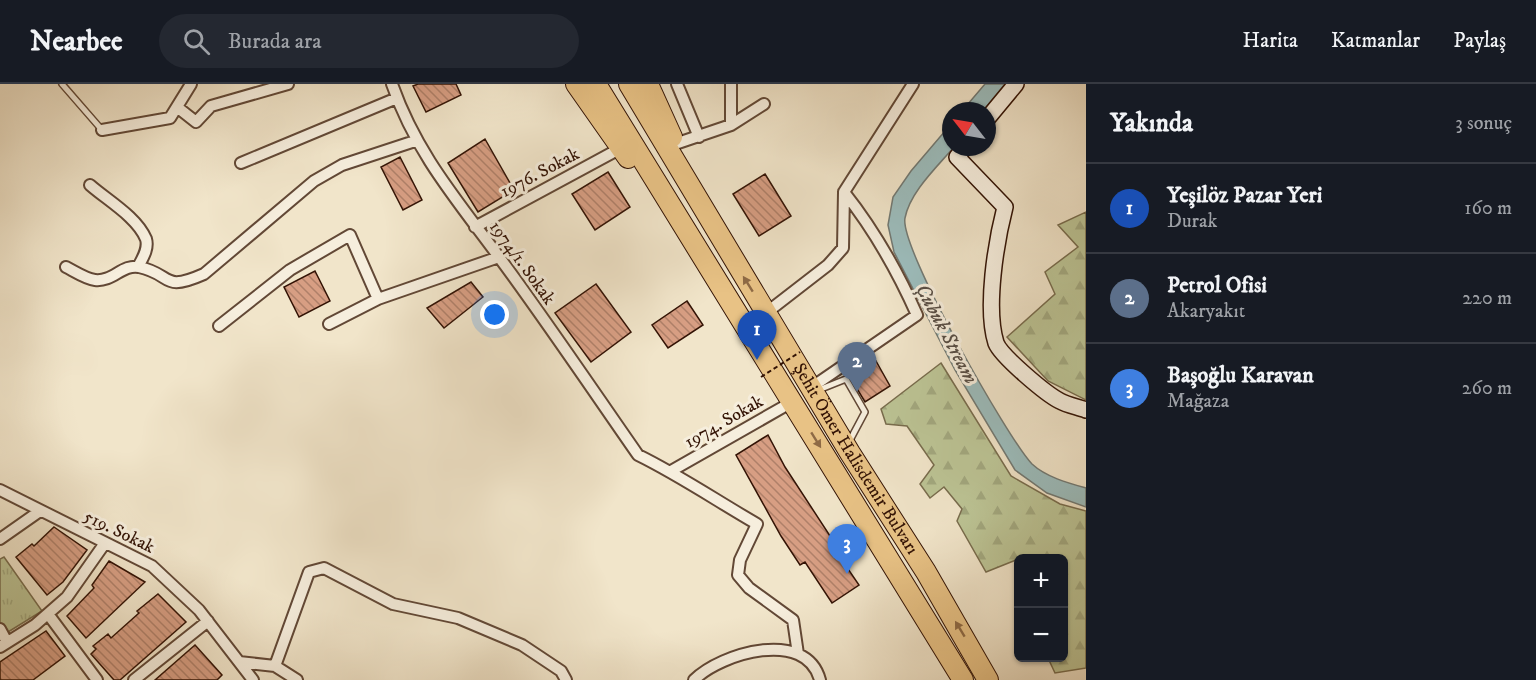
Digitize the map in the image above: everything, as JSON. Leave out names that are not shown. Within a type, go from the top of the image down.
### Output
[{"type":"highway","name":"Şehit Ömer Halisdemir Bulvarı","points":[[576,84],[621,148],[685,229]]},
{"type":"highway","name":"Şehit Ömer Halisdemir Bulvarı","points":[[596,84],[963,680]]},
{"type":"highway","name":"Şehit Ömer Halisdemir Bulvarı","points":[[628,84],[846,447],[926,572],[988,680]]},
{"type":"highway","points":[[648,84],[698,201]]},
{"type":"street","points":[[102,130],[170,118],[191,84]]},
{"type":"street","points":[[177,107],[196,122],[211,106],[288,84]]},
{"type":"street","name":"1974/1. Sokak","points":[[392,84],[415,141],[448,192],[499,257],[638,455],[671,471]]},
{"type":"street","points":[[677,84],[699,137]]},
{"type":"street","points":[[731,84],[731,124]]},
{"type":"street","points":[[766,313],[828,265],[843,248],[844,192],[913,84]]},
{"type":"street","points":[[996,109],[1016,84]]},
{"type":"street","points":[[241,163],[397,98]]},
{"type":"street","points":[[675,144],[731,124],[764,104]]},
{"type":"street","points":[[66,267],[94,280],[111,279],[126,268],[138,267],[171,283],[188,281],[204,274],[314,181],[342,165],[415,141]]},
{"type":"street","name":"1976. Sokak","points":[[475,226],[621,148]]},
{"type":"street","points":[[958,156],[1005,207],[997,241],[994,271],[992,320],[997,345],[1028,378],[1060,402],[1086,410]]},
{"type":"street","points":[[90,185],[132,220],[146,240],[146,250],[138,267]]},
{"type":"street","points":[[813,389],[917,315],[896,267],[871,225],[844,192]]},
{"type":"street","points":[[219,326],[290,270],[350,235],[378,299]]},
{"type":"street","points":[[329,324],[378,299],[499,257]]},
{"type":"street","name":"1974. Sokak","points":[[671,471],[792,402]]},
{"type":"street","points":[[671,471],[689,485],[758,524],[740,560],[738,575],[749,588],[793,620],[798,654]]},
{"type":"street","name":"519. Sokak","points":[[0,490],[152,566],[208,621],[253,680]]},
{"type":"street","points":[[0,539],[40,511]]},
{"type":"street","points":[[0,629],[4,644],[48,614],[68,597],[105,543]]},
{"type":"street","points":[[275,666],[309,572],[324,568],[393,604],[458,618],[522,645],[561,670],[566,680]]},
{"type":"street","points":[[48,614],[97,680]]},
{"type":"street","points":[[134,680],[208,621]]},
{"type":"street","points":[[694,680],[722,660],[773,649],[807,658],[820,680]]},
{"type":"street","points":[[239,662],[275,666],[297,680]]},
{"type":"lane","points":[[62,84],[102,130]]},
{"type":"lane","points":[[813,389],[846,379],[865,412],[846,447]]},
{"type":"path","points":[[761,377],[800,352]]},
{"type":"green space","points":[[1086,212],[1086,400],[1048,381],[1007,337],[1055,294],[1045,272],[1078,247],[1058,225]]},
{"type":"green space","points":[[941,363],[1011,476],[1060,504],[1086,511],[1086,668],[1055,673],[1050,662],[1068,662],[1068,554],[1014,554],[1014,561],[986,572],[957,521],[962,509],[944,487],[930,498],[920,484],[934,465],[907,426],[886,424],[881,409]]},
{"type":"green space","points":[[4,557],[42,611],[0,637],[0,559]]},
{"type":"water","points":[[985,84],[1005,84],[990,102],[970,102]]},
{"type":"water","name":"Çubuk Stream","points":[[942,135],[942,156],[946,156],[918,189],[905,218],[908,236],[919,265],[957,342],[1019,447],[1032,464],[1044,473],[1086,488],[1086,507],[1047,493],[1015,470],[955,370],[894,252],[888,225],[893,197],[911,171]]},
{"type":"building","points":[[456,84],[461,95],[426,112],[413,86]]},
{"type":"building","points":[[485,139],[514,190],[478,212],[448,163]]},
{"type":"building","points":[[400,157],[422,200],[403,210],[381,167]]},
{"type":"building","points":[[608,172],[630,207],[595,230],[572,194]]},
{"type":"building","points":[[765,174],[791,216],[759,236],[733,194]]},
{"type":"building","points":[[315,271],[330,301],[299,317],[284,287]]},
{"type":"building","points":[[471,282],[483,297],[444,328],[427,308]]},
{"type":"building","points":[[596,284],[631,332],[591,362],[555,313]]},
{"type":"building","points":[[687,301],[703,325],[668,348],[652,325]]},
{"type":"building","points":[[876,361],[890,386],[865,402],[850,377]]},
{"type":"building","points":[[768,435],[785,467],[834,542],[831,544],[859,585],[832,603],[805,562],[800,565],[781,536],[736,455]]},
{"type":"building","points":[[54,527],[87,550],[63,582],[47,595],[16,557],[32,544],[34,546]]},
{"type":"building","points":[[109,561],[145,582],[86,638],[67,616],[94,588],[92,585]]},
{"type":"building","points":[[158,594],[186,622],[120,680],[114,680],[91,654],[96,649],[93,646],[108,634],[111,638],[139,613],[137,611]]},
{"type":"building","points":[[46,631],[65,656],[33,680],[0,680],[0,662]]},
{"type":"building","points":[[195,645],[222,675],[217,680],[155,680]]},
{"type":"place","name":"Yeşilöz Pazar Yeri","points":[[757,360]]},
{"type":"place","name":"Petrol Ofisi","points":[[857,392]]},
{"type":"place","name":"Başoğlu Karavan","points":[[847,574]]}]
